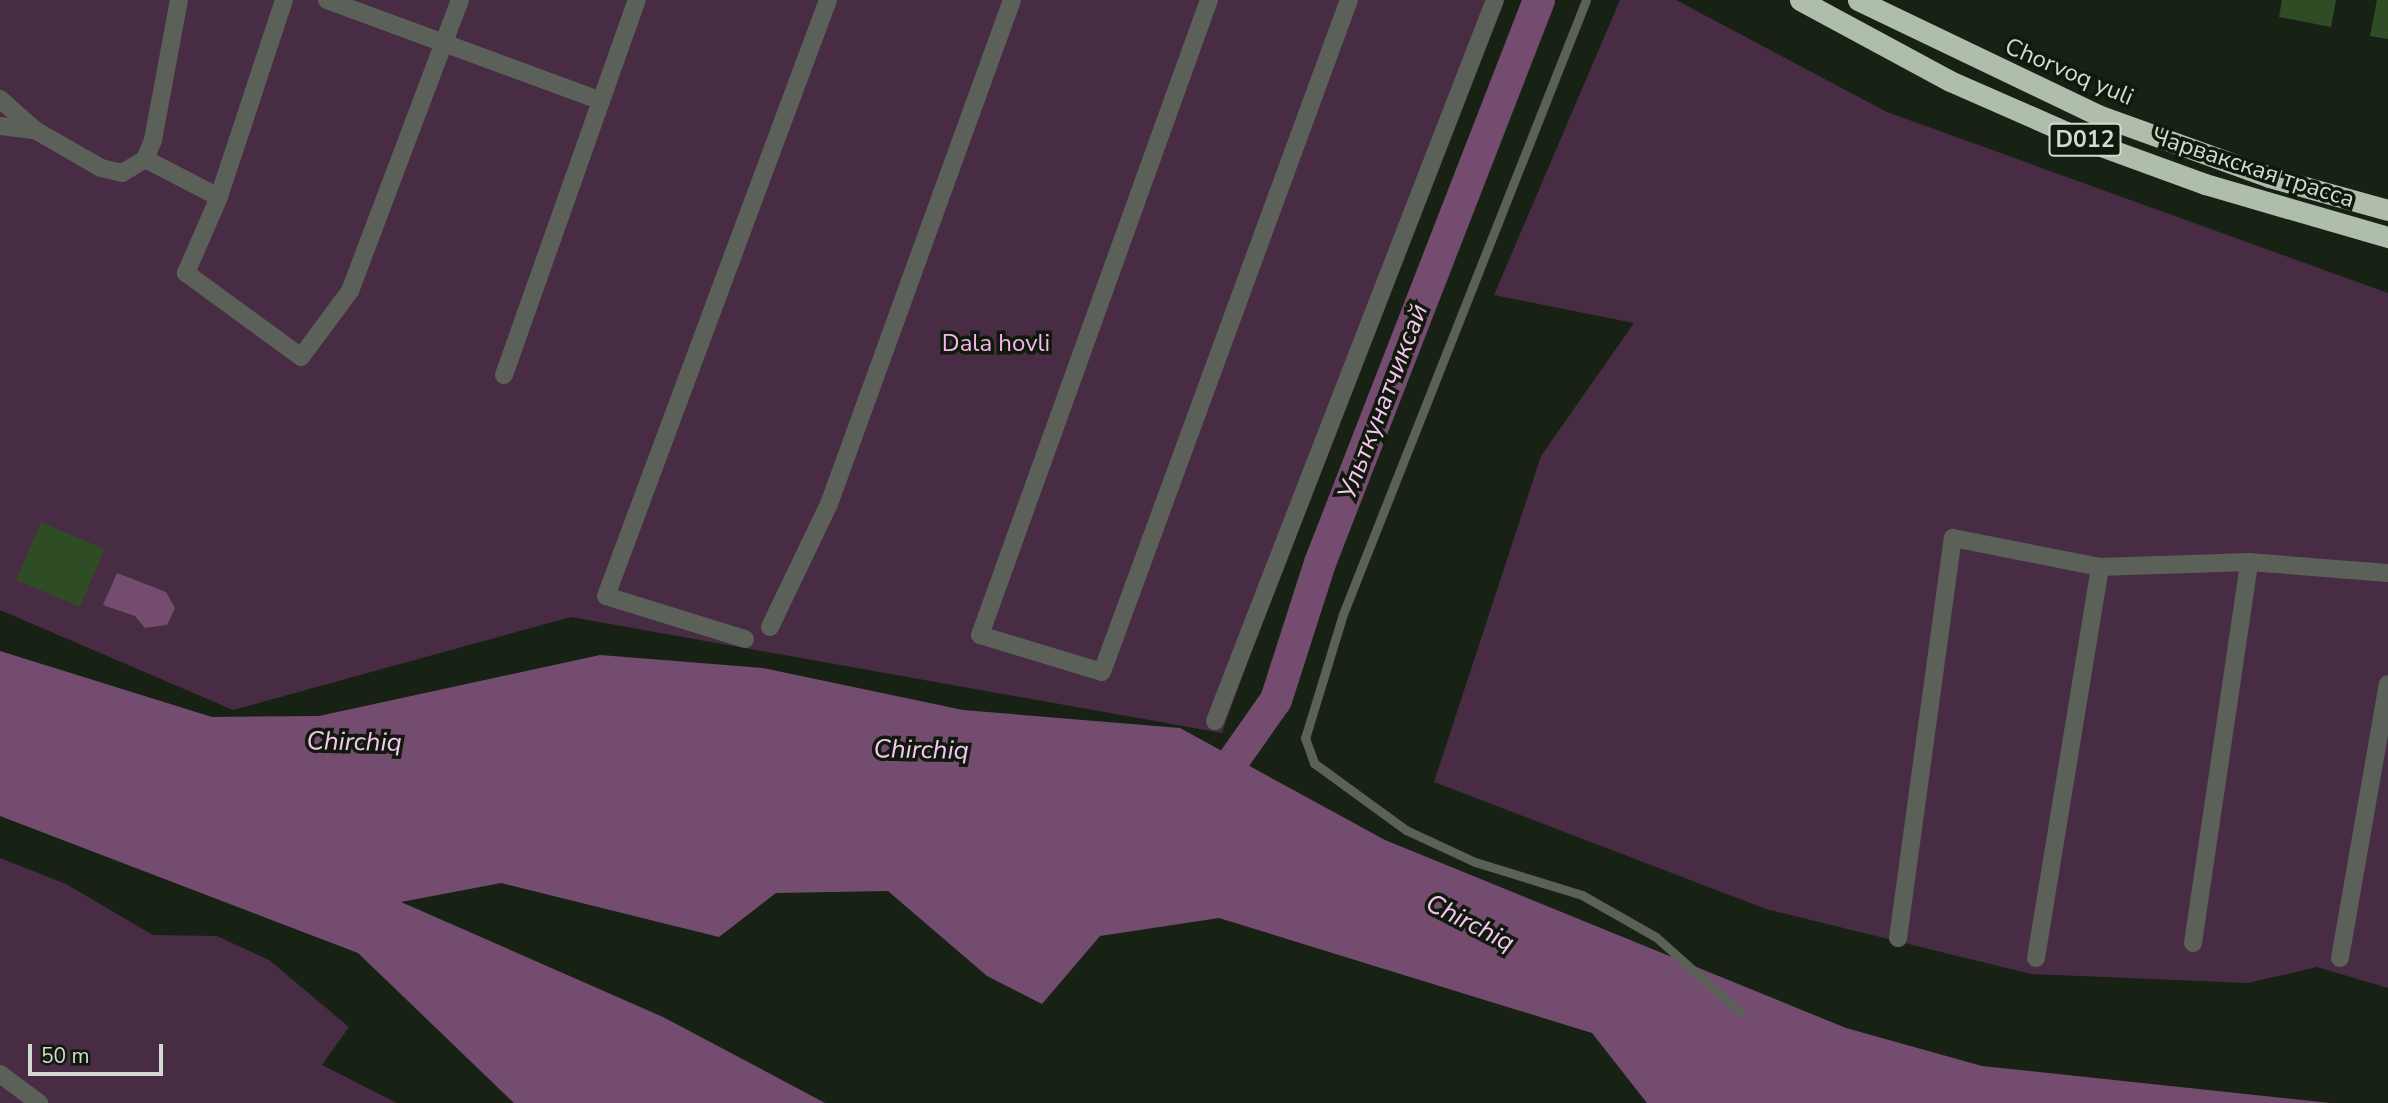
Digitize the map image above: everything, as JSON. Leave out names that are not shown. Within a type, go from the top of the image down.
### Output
[{"type":"highway","name":"Чарвакская трасса","points":[[1801,0],[1950,81],[2087,141],[2205,184],[2388,237]]},
{"type":"highway","name":"Chorvoq yuli","points":[[1858,0],[2098,115],[2269,177],[2388,210]]},
{"type":"street","points":[[0,99],[35,130],[101,168],[122,173],[145,159],[178,0]]},
{"type":"street","points":[[284,0],[219,197],[186,273],[301,358],[350,291],[460,0]]},
{"type":"street","points":[[327,0],[601,101]]},
{"type":"street","points":[[504,375],[637,0]]},
{"type":"street","points":[[744,639],[606,596],[828,0]]},
{"type":"street","points":[[769,627],[829,503],[1012,0]]},
{"type":"street","points":[[1209,0],[980,635],[1102,673],[1349,0]]},
{"type":"street","points":[[1215,721],[1495,0]]},
{"type":"street","points":[[0,127],[35,130]]},
{"type":"street","points":[[145,159],[219,197]]},
{"type":"street","points":[[1898,938],[1953,538],[2100,567],[2249,562],[2388,573]]},
{"type":"street","points":[[2193,943],[2249,562]]},
{"type":"street","points":[[2036,958],[2100,567]]},
{"type":"street","points":[[2340,958],[2388,684]]},
{"type":"street","points":[[0,1074],[39,1103]]},
{"type":"lane","points":[[1586,0],[1343,614],[1306,738],[1314,763],[1406,830],[1475,862],[1582,895],[1656,937],[1740,1012]]},
{"type":"green space","name":"Dala hovli","points":[[0,0],[1486,0],[1222,733],[571,617],[233,710],[0,610]]},
{"type":"green space","points":[[1620,0],[1676,0],[1887,112],[2388,293],[2388,988],[2317,967],[2248,983],[2031,974],[1766,909],[1434,782],[1541,456],[1634,323],[1494,295]]},
{"type":"green space","points":[[0,858],[66,884],[153,935],[217,936],[269,960],[349,1027],[322,1065],[397,1103],[0,1103]]},
{"type":"water","points":[[117,573],[166,592],[175,608],[167,625],[145,628],[135,616],[103,605]]},
{"type":"water","name":"Chirchiq","points":[[0,651],[212,717],[319,716],[600,655],[763,668],[963,710],[1180,728],[1385,840],[1846,1028],[1982,1066],[2330,1103],[1647,1103],[1592,1033],[1219,918],[1100,936],[1042,1004],[987,976],[888,891],[776,893],[719,937],[501,883],[401,902],[663,1017],[825,1103],[514,1103],[358,953],[0,816]]},
{"type":"building","points":[[2282,0],[2336,0],[2331,27],[2279,17]]},
{"type":"building","points":[[2377,0],[2388,0],[2388,39],[2370,36]]},
{"type":"building","points":[[41,522],[105,549],[80,607],[16,580]]},
{"type":"waterway","name":"Ульткунатчиксай","points":[[1212,791],[1276,700],[1320,563],[1539,0]]}]
